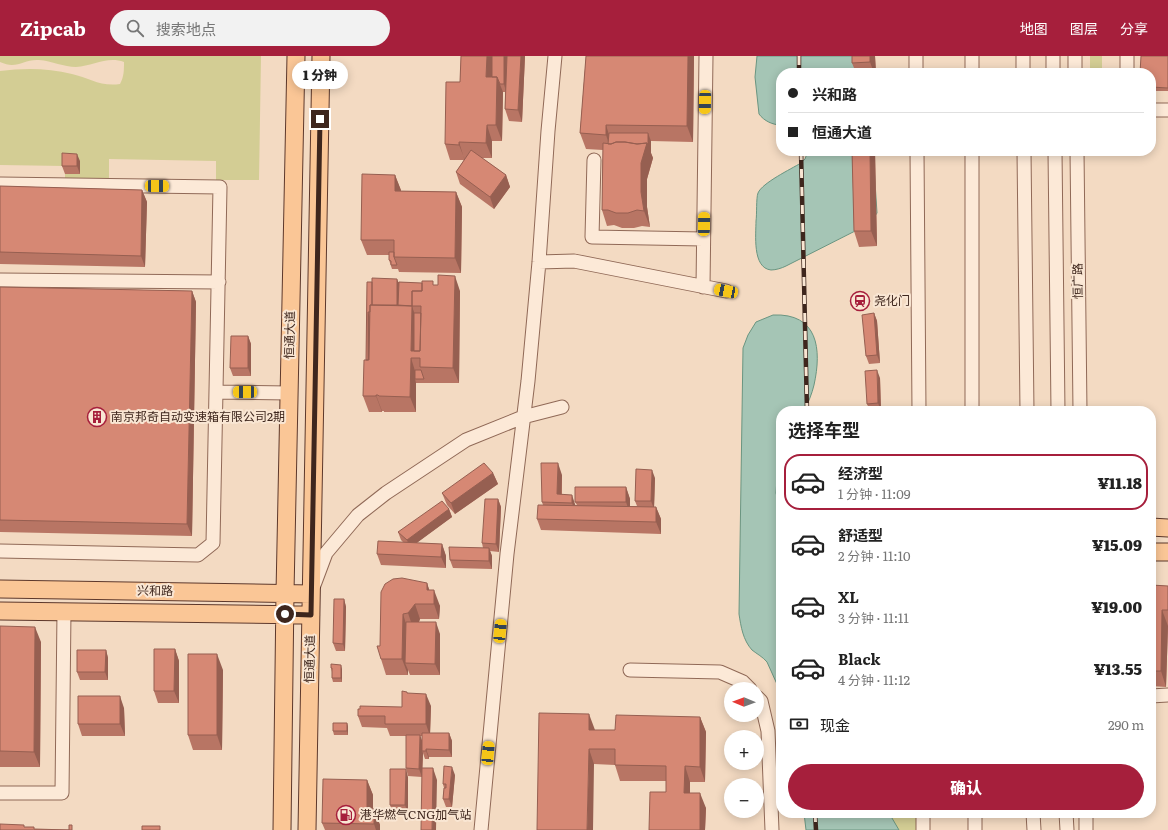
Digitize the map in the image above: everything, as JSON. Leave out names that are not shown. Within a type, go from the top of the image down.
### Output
[{"type":"main road","name":"恒通大道","points":[[282,830],[285,593],[296,56]]},
{"type":"main road","name":"恒通大道","points":[[307,830],[321,56]]},
{"type":"main road","points":[[1156,527],[1168,528]]},
{"type":"main road","points":[[1156,552],[1168,552]]},
{"type":"main road","name":"兴和路","points":[[0,589],[311,594]]},
{"type":"main road","name":"兴和路","points":[[0,611],[311,615]]},
{"type":"street","points":[[481,830],[507,554],[528,381],[555,56]]},
{"type":"street","points":[[703,287],[706,56]]},
{"type":"street","points":[[916,56],[916,68]]},
{"type":"street","points":[[972,56],[972,68]]},
{"type":"street","points":[[1023,56],[1023,68]]},
{"type":"street","points":[[1053,56],[1053,68]]},
{"type":"street","points":[[1075,56],[1075,68]]},
{"type":"street","points":[[1127,56],[1127,68]]},
{"type":"street","points":[[1156,110],[1168,110]]},
{"type":"street","points":[[917,156],[919,406]]},
{"type":"street","points":[[972,156],[972,406]]},
{"type":"street","points":[[1024,156],[1028,406]]},
{"type":"street","name":"恒广路","points":[[1055,156],[1058,406]]},
{"type":"street","name":"恒广路","points":[[1077,156],[1080,406]]},
{"type":"street","points":[[594,160],[592,237],[703,239]]},
{"type":"street","points":[[0,184],[220,187],[213,543],[198,555],[0,551]]},
{"type":"street","points":[[539,262],[574,261],[726,291]]},
{"type":"street","points":[[0,280],[219,282]]},
{"type":"street","points":[[216,392],[289,393]]},
{"type":"street","points":[[311,594],[326,554],[358,515],[386,493],[466,440],[523,416],[562,407]]},
{"type":"street","points":[[0,793],[62,793],[64,612]]},
{"type":"street","points":[[630,670],[720,672],[743,682]]},
{"type":"street","points":[[1156,696],[1168,695]]},
{"type":"street","points":[[764,714],[768,731],[772,830]]},
{"type":"street","points":[[923,818],[923,830]]},
{"type":"street","points":[[975,818],[975,830]]},
{"type":"street","points":[[1033,818],[1034,830]]},
{"type":"street","points":[[1066,818],[1067,830]]},
{"type":"street","points":[[1086,818],[1086,830]]},
{"type":"shaded area","points":[[0,56],[261,56],[259,180],[216,180],[216,161],[109,159],[109,180],[65,179],[65,166],[0,165],[0,71],[27,69],[54,71],[72,74],[113,85],[120,84],[124,73],[124,62],[112,60],[76,67],[33,60],[11,65],[0,62]]},
{"type":"shaded area","points":[[757,56],[863,56],[865,68],[776,68],[776,124],[766,121],[759,114],[755,77]]},
{"type":"shaded area","points":[[1090,56],[1102,56],[1102,68],[1090,68]]},
{"type":"shaded area","points":[[806,156],[873,156],[877,213],[873,219],[863,227],[784,267],[771,270],[765,268],[758,257],[756,250],[758,193],[765,185],[805,159]]},
{"type":"shaded area","points":[[773,315],[788,316],[800,320],[808,327],[813,336],[817,359],[814,385],[807,406],[776,406],[776,682],[767,662],[752,650],[746,642],[739,614],[743,348],[748,335],[756,322]]},
{"type":"shaded area","points":[[805,818],[892,818],[899,830],[806,830]]},
{"type":"shaded area","points":[[880,818],[916,818],[916,830],[881,830]]},
{"type":"building","points":[[461,56],[487,56],[486,77],[497,77],[496,125],[487,125],[486,143],[459,142],[459,145],[445,144],[446,82],[460,82]]},
{"type":"building","points":[[492,56],[504,56],[504,84],[500,84],[497,77],[492,77]]},
{"type":"building","points":[[507,56],[521,56],[518,110],[505,109]]},
{"type":"building","points":[[586,56],[688,56],[687,126],[606,125],[606,135],[580,133]]},
{"type":"building","points":[[852,56],[870,56],[870,62],[852,63]]},
{"type":"building","points":[[1141,56],[1168,56],[1168,88],[1156,87],[1156,68],[1140,68]]},
{"type":"building","points":[[609,133],[648,133],[648,145],[647,143],[637,144],[625,142],[608,144]]},
{"type":"building","points":[[616,142],[637,144],[647,143],[641,163],[641,192],[644,211],[637,210],[628,213],[616,213],[608,210],[602,210],[603,143],[611,144]]},
{"type":"building","points":[[471,150],[506,175],[490,197],[456,172]]},
{"type":"building","points":[[62,153],[77,154],[77,166],[62,166]]},
{"type":"building","points":[[852,156],[870,156],[871,231],[854,231]]},
{"type":"building","points":[[362,174],[395,175],[395,191],[456,192],[455,258],[394,257],[394,240],[361,240]]},
{"type":"building","points":[[0,186],[142,190],[141,256],[0,252]]},
{"type":"building","points":[[389,252],[394,252],[397,265],[391,265],[391,261],[389,260]]},
{"type":"building","points":[[438,275],[455,276],[453,368],[420,367],[420,358],[411,358],[410,397],[378,395],[363,396],[364,360],[369,360],[370,305],[412,306],[412,291],[422,291],[422,281],[433,281],[433,285],[438,285]],"holes":[[[412,306],[421,306],[420,351],[411,351]]]},
{"type":"building","points":[[372,278],[397,279],[397,305],[372,305]]},
{"type":"building","points":[[367,282],[372,282],[372,305],[370,305],[370,312],[368,312],[368,360],[366,360]]},
{"type":"building","points":[[399,282],[422,283],[422,291],[412,291],[412,306],[398,305]]},
{"type":"building","name":"南京邦奇自动变速箱有限公司2期","points":[[0,287],[192,291],[187,524],[0,520]]},
{"type":"building","points":[[414,313],[421,313],[420,351],[414,351]]},
{"type":"building","points":[[874,313],[877,355],[866,356],[862,315]]},
{"type":"building","points":[[231,336],[248,336],[248,368],[230,368]]},
{"type":"building","points":[[415,370],[421,370],[424,379],[415,379]]},
{"type":"building","points":[[877,370],[878,403],[867,404],[865,371]]},
{"type":"building","points":[[484,463],[493,473],[451,503],[442,493]]},
{"type":"building","points":[[541,463],[558,463],[557,494],[572,495],[572,503],[542,502]]},
{"type":"building","points":[[636,469],[652,470],[651,501],[635,501]]},
{"type":"building","points":[[575,487],[626,487],[626,502],[575,502]]},
{"type":"building","points":[[485,499],[498,499],[496,544],[482,543]]},
{"type":"building","points":[[442,501],[449,509],[407,540],[398,532]]},
{"type":"building","points":[[538,505],[656,507],[656,522],[537,519]]},
{"type":"building","points":[[378,541],[442,544],[441,557],[377,554]]},
{"type":"building","points":[[449,547],[489,548],[489,561],[450,560]]},
{"type":"building","points":[[402,578],[427,583],[427,590],[434,590],[434,604],[415,604],[408,613],[403,614],[402,659],[381,659],[377,646],[380,646],[381,592],[385,584],[393,579]]},
{"type":"building","points":[[1156,585],[1168,586],[1168,610],[1162,610],[1161,671],[1156,671]]},
{"type":"building","points":[[334,599],[344,599],[343,644],[333,643]]},
{"type":"building","points":[[406,622],[436,622],[435,664],[405,663]]},
{"type":"building","points":[[0,626],[35,627],[34,752],[0,751]]},
{"type":"building","points":[[154,649],[175,649],[174,691],[154,691]]},
{"type":"building","points":[[77,650],[106,650],[105,672],[77,672]]},
{"type":"building","points":[[188,654],[217,654],[217,735],[188,735]]},
{"type":"building","points":[[331,664],[341,665],[341,678],[332,678]]},
{"type":"building","points":[[402,691],[407,693],[426,694],[426,724],[385,724],[385,716],[358,716],[358,709],[360,709],[360,706],[402,707]]},
{"type":"building","points":[[78,696],[120,696],[120,724],[78,724]]},
{"type":"building","points":[[539,713],[589,714],[589,730],[615,730],[616,715],[700,717],[700,767],[685,766],[684,793],[700,793],[700,830],[649,830],[650,792],[666,792],[666,766],[615,765],[615,749],[589,749],[587,830],[537,830]]},
{"type":"building","points":[[333,723],[347,723],[347,731],[333,731]]},
{"type":"building","points":[[422,733],[449,733],[449,750],[426,749],[426,751],[422,751]]},
{"type":"building","points":[[406,735],[420,735],[419,769],[406,768]]},
{"type":"building","points":[[444,766],[452,767],[449,799],[443,799],[444,788],[446,788],[446,784],[443,784]]},
{"type":"building","points":[[422,768],[433,768],[432,830],[421,830]]},
{"type":"building","points":[[390,769],[406,769],[405,805],[390,805]]},
{"type":"building","points":[[323,779],[367,780],[367,809],[374,809],[374,824],[322,823]]},
{"type":"building","points":[[0,824],[24,825],[24,827],[34,827],[34,829],[69,830],[0,830]]},
{"type":"building","points":[[69,825],[72,825],[72,830],[69,830]]},
{"type":"building","points":[[142,826],[160,826],[160,830],[142,830]]},
{"type":"railway","points":[[799,56],[799,68]]},
{"type":"railway","points":[[801,156],[807,406]]},
{"type":"railway","points":[[815,818],[816,830]]},
{"type":"place","name":"尧化门","points":[[860,301]]},
{"type":"place","name":"南京邦奇自动变速箱有限公司2期","points":[[97,417]]},
{"type":"place","name":"港华燃气CNG加气站","points":[[346,815]]},
{"type":"route","points":[[285,614],[311,615],[320,119]]}]
